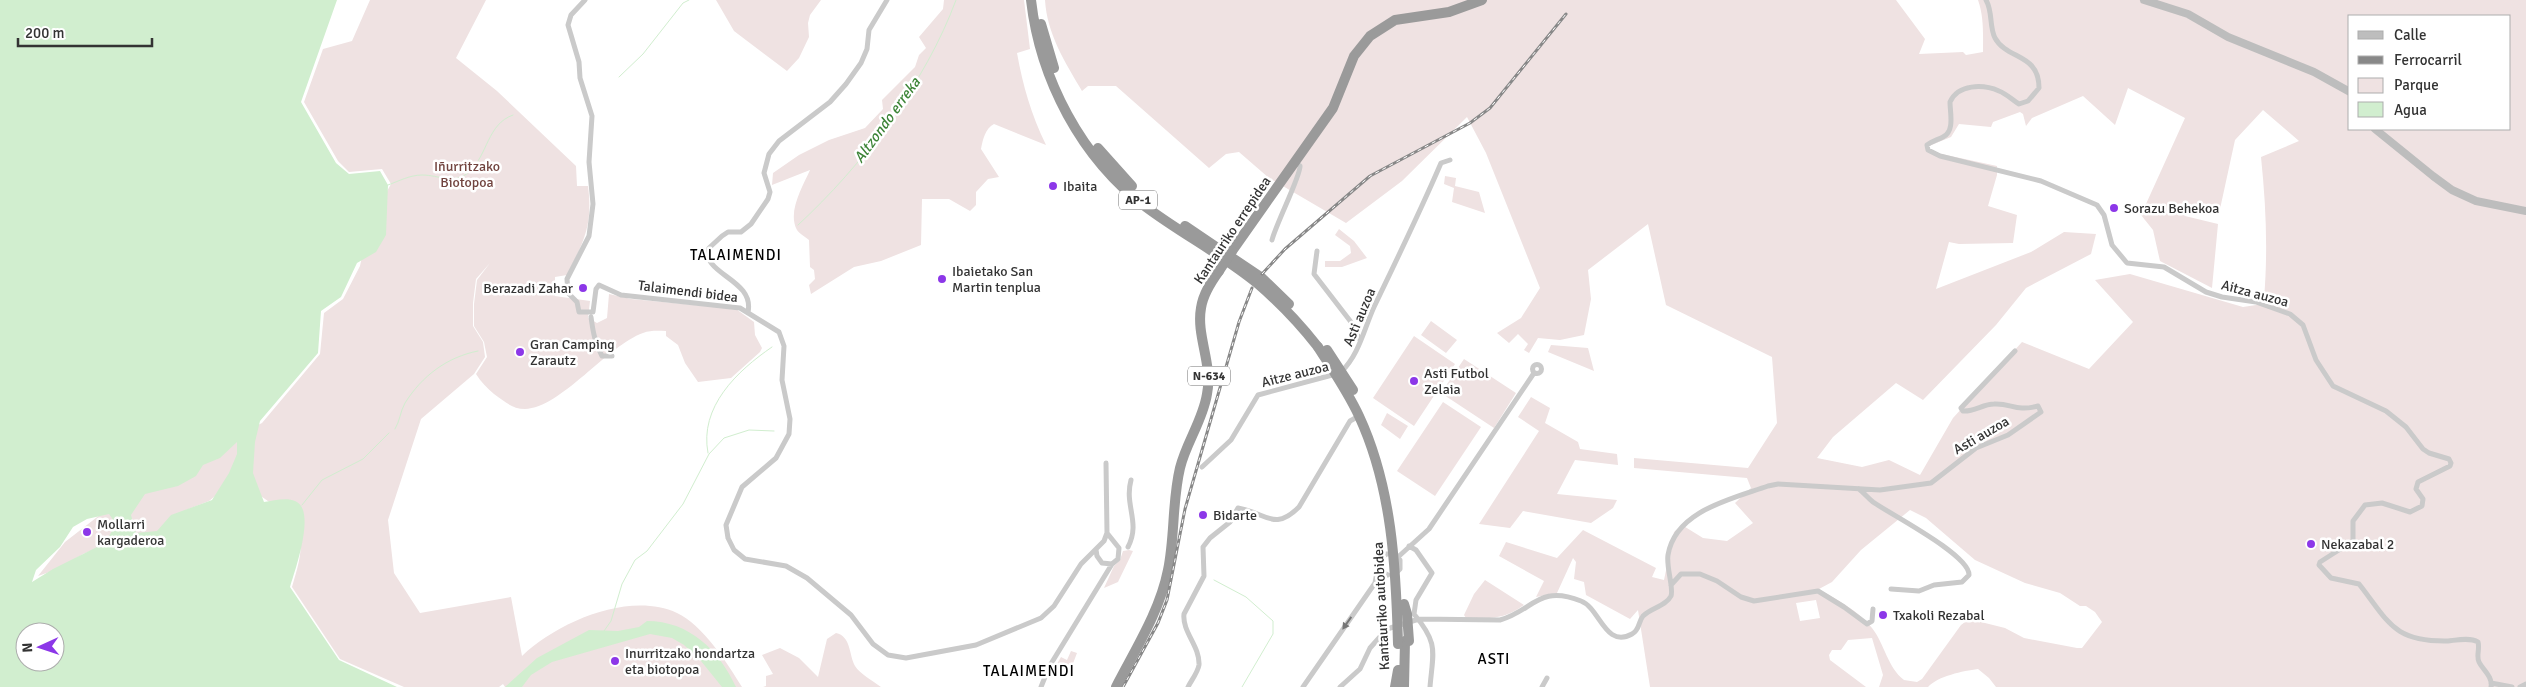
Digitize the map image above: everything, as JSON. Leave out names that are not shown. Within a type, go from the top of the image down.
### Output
[{"type":"highway","name":"Kantauriko autobidea","points":[[1031,0],[1039,46],[1060,99],[1079,134],[1107,171],[1144,206],[1257,284],[1321,346],[1350,398],[1368,437],[1377,465],[1393,549],[1404,642],[1404,687]]},
{"type":"highway","name":"Kantauriko autobidea","points":[[1037,0],[1046,45],[1055,71],[1074,113],[1101,152],[1147,200],[1267,283],[1321,346],[1350,385],[1378,448],[1394,514],[1404,604],[1407,614],[1396,687]]},
{"type":"highway","name":"Kantauriko errepidea","points":[[1116,687],[1150,620],[1166,578],[1178,476],[1185,450],[1204,406],[1208,388],[1207,356],[1200,322],[1201,307],[1219,271],[1333,108],[1354,56],[1370,36],[1395,20],[1449,12],[1482,0]]},
{"type":"highway","points":[[1404,642],[1410,687]]},
{"type":"main road","points":[[2144,0],[2188,14],[2228,37],[2314,72],[2348,91]]},
{"type":"main road","points":[[2376,130],[2452,190],[2483,203],[2526,211]]},
{"type":"street","points":[[585,0],[572,16],[568,25],[579,62],[580,78],[592,116],[589,162],[593,204],[590,232],[567,283],[568,293],[577,302],[579,312],[591,315]]},
{"type":"street","points":[[748,312],[748,303],[740,286],[713,266],[707,253],[720,236],[728,232],[741,232],[760,213],[770,192],[764,173],[773,146],[830,102],[856,70],[867,49],[869,30],[887,0]]},
{"type":"street","name":"Aitza auzoa","points":[[1986,0],[1991,8],[1994,37],[2002,45],[2030,63],[2036,71],[2039,88],[2028,101],[2019,104],[2008,96],[1989,88],[1978,86],[1958,92],[1950,102],[1951,121],[1948,132],[1945,136],[1927,145],[1928,150],[1940,156],[2041,181],[2097,205],[2104,215],[2112,245],[2127,263],[2164,266],[2206,292],[2222,298],[2256,302],[2290,314],[2304,325],[2316,360],[2333,386],[2386,411],[2406,427],[2422,448],[2429,453],[2449,459],[2450,466],[2418,482],[2416,490],[2423,499],[2422,506],[2410,512],[2382,503],[2364,505],[2353,521],[2353,541],[2320,562],[2319,566],[2331,578],[2359,584],[2379,613],[2401,634],[2424,640],[2474,640],[2479,646],[2478,660],[2491,685]]},
{"type":"street","name":"Asti auzoa","points":[[1339,374],[1352,362],[1441,163],[1450,160]]},
{"type":"street","points":[[1272,240],[1288,196],[1300,172],[1300,166],[1295,163]]},
{"type":"street","points":[[1317,252],[1314,274],[1351,322],[1360,341]]},
{"type":"street","name":"Talaimendi bidea","points":[[612,356],[602,356],[595,342],[591,315],[597,285],[621,295],[734,306],[773,327],[783,341],[782,380],[790,424],[787,438],[782,450],[769,464],[745,484],[730,514],[726,525],[726,535],[732,547],[742,557],[782,565],[799,573],[851,615],[879,650],[891,656],[902,658],[989,641],[1040,618],[1054,606],[1080,564],[1096,550]]},
{"type":"street","name":"Asti auzoa","points":[[1671,585],[1667,569],[1671,542],[1675,532],[1703,510],[1768,486],[1894,489],[1931,483],[1976,448],[2008,435],[2038,415],[2041,412],[2038,406],[2017,409],[1996,403],[1970,411],[1961,408],[2015,351]]},
{"type":"street","points":[[1386,554],[1396,555],[1429,529],[1534,373]]},
{"type":"street","points":[[1339,374],[1361,415],[1384,480],[1394,545],[1400,569],[1394,575],[1387,575],[1382,572],[1378,565]]},
{"type":"street","name":"Aitze auzoa","points":[[1202,467],[1231,440],[1258,395],[1339,374]]},
{"type":"street","points":[[1188,687],[1199,666],[1197,650],[1183,621],[1184,614],[1204,576],[1203,547],[1230,522],[1238,508],[1277,521],[1288,518],[1299,507],[1350,420],[1361,415]]},
{"type":"street","points":[[1106,463],[1108,533],[1096,550],[1107,571]]},
{"type":"street","points":[[1128,547],[1135,530],[1129,504],[1131,480]]},
{"type":"street","points":[[1859,488],[1873,501],[1937,541],[1970,570],[1969,575],[1962,582],[1934,586],[1919,591],[1891,589]]},
{"type":"street","points":[[1040,687],[1107,571],[1120,554],[1119,548],[1108,533]]},
{"type":"street","points":[[1104,541],[1115,543]]},
{"type":"street","points":[[1394,545],[1416,550],[1432,573],[1416,600],[1414,614],[1430,634],[1434,644],[1430,687]]},
{"type":"street","points":[[1375,583],[1380,558],[1394,545]]},
{"type":"street","points":[[1088,558],[1112,564]]},
{"type":"street","points":[[1340,687],[1360,670],[1370,648],[1382,633],[1419,619],[1500,620],[1512,616],[1537,600],[1556,596],[1586,604],[1607,632],[1620,638],[1634,634],[1641,618],[1670,597],[1671,585],[1681,574],[1690,572],[1717,581],[1741,597],[1754,601],[1818,591],[1867,624],[1872,621],[1873,609]]},
{"type":"street","points":[[1303,687],[1375,583],[1387,575]]},
{"type":"street","points":[[1542,687],[1548,678]]},
{"type":"street","points":[[2520,687],[2526,684]]},
{"type":"street","points":[[2491,685],[2512,687]]},
{"type":"green space","name":"Iñurritzako Biotopoa","points":[[370,0],[486,0],[456,58],[497,91],[576,166],[577,186],[588,186],[589,212],[586,232],[567,275],[555,277],[555,296],[590,301],[588,318],[597,323],[607,318],[609,294],[631,299],[736,309],[754,322],[755,335],[762,348],[731,378],[698,382],[685,363],[678,345],[666,336],[666,331],[646,332],[629,340],[615,350],[554,398],[539,406],[525,409],[516,408],[494,394],[476,374],[487,357],[484,342],[474,326],[477,280],[490,263],[476,279],[473,303],[473,326],[483,342],[485,357],[474,374],[421,419],[388,520],[394,573],[420,613],[511,597],[522,656],[537,643],[574,622],[616,608],[658,607],[677,613],[686,618],[705,635],[722,656],[742,687],[505,687],[503,684],[499,687],[404,687],[340,659],[292,587],[298,567],[301,546],[298,533],[293,524],[278,509],[236,479],[209,501],[186,510],[157,533],[110,543],[83,554],[58,569],[38,576],[65,542],[101,514],[226,441],[262,423],[320,354],[324,313],[343,299],[360,266],[369,224],[391,184],[382,169],[349,172],[338,161],[304,102],[323,49],[352,41]]},
{"type":"green space","points":[[716,0],[821,0],[810,15],[808,23],[809,37],[799,58],[787,71],[734,31]]},
{"type":"green space","points":[[944,0],[1024,0],[1030,49],[1017,53],[1028,100],[1046,145],[994,124],[986,131],[981,149],[999,177],[988,179],[976,192],[976,205],[970,211],[949,199],[922,199],[921,245],[881,261],[854,267],[811,294],[809,285],[815,279],[814,270],[810,267],[809,240],[797,230],[794,223],[797,199],[810,170],[772,185],[773,173],[799,155],[829,140],[865,128],[883,109],[882,100],[915,67],[919,55],[926,48],[919,37],[943,9]]},
{"type":"green space","points":[[1045,0],[1896,0],[1925,39],[1919,54],[1963,52],[1966,55],[1983,52],[1982,19],[1978,0],[2526,0],[2526,687],[1996,687],[1978,669],[1944,677],[1928,687],[1879,687],[1883,675],[1872,638],[1848,640],[1841,650],[1832,650],[1829,655],[1830,660],[1866,687],[1650,687],[1638,610],[1630,619],[1586,595],[1584,582],[1574,579],[1576,562],[1573,558],[1557,593],[1536,597],[1544,581],[1499,556],[1506,542],[1557,558],[1583,530],[1656,568],[1652,577],[1664,580],[1674,532],[1682,525],[1703,538],[1727,541],[1753,523],[1735,503],[1751,488],[1747,478],[1634,468],[1634,458],[1748,468],[1777,423],[1772,357],[1666,305],[1648,224],[1588,270],[1591,299],[1584,335],[1560,340],[1538,338],[1529,353],[1524,350],[1528,344],[1518,334],[1509,343],[1497,333],[1521,318],[1540,288],[1486,153],[1467,117],[1402,181],[1346,223],[1269,178],[1239,152],[1226,154],[1209,168],[1116,86],[1088,86],[1082,91],[1058,47],[1049,24]],"holes":[[[2128,88],[2185,118],[2141,215],[2153,230],[2160,261],[2212,288],[2218,224],[2185,216],[2188,207],[2220,209],[2235,140],[2263,110],[2299,141],[2261,157],[2266,228],[2264,299],[2256,305],[2243,307],[2130,274],[2095,280],[2133,322],[2089,369],[2022,342],[1953,418],[1920,475],[1889,460],[1862,467],[1817,458],[1833,437],[1896,383],[1923,400],[1996,325],[2026,288],[2091,254],[2096,234],[2064,232],[2031,252],[1936,289],[1949,242],[1959,244],[2013,243],[2017,215],[1988,206],[1997,175],[1997,166],[1937,153],[1930,149],[1929,146],[1951,137],[1959,124],[1991,127],[1993,122],[2020,112],[2023,114],[2026,126],[2032,118],[2083,96],[2115,125]],[[1910,510],[1926,518],[1975,560],[2025,583],[2060,593],[2080,606],[2086,606],[2095,612],[2102,622],[2082,648],[2077,648],[2024,638],[2005,628],[1969,619],[1961,625],[1922,679],[1917,682],[1904,680],[1894,669],[1876,634],[1867,622],[1847,606],[1819,589],[1832,582],[1861,550]],[[1816,600],[1820,618],[1800,621],[1796,603]]]},
{"type":"green space","points":[[1445,176],[1456,178],[1455,186],[1479,192],[1485,213],[1452,202],[1454,188],[1444,184]]},
{"type":"green space","points":[[1339,229],[1354,241],[1367,258],[1342,267],[1325,267],[1325,261],[1340,261],[1351,253],[1350,246],[1335,235]]},
{"type":"green space","points":[[1431,321],[1457,340],[1446,353],[1421,335]]},
{"type":"green space","name":"Asti Futbol Zelaia","points":[[1414,336],[1455,364],[1414,426],[1373,398]]},
{"type":"green space","points":[[1551,345],[1588,348],[1594,371],[1548,352]]},
{"type":"green space","points":[[1464,359],[1516,393],[1494,428],[1441,393]]},
{"type":"green space","points":[[1531,397],[1550,408],[1545,423],[1578,442],[1580,449],[1617,454],[1618,465],[1575,460],[1557,494],[1617,500],[1613,508],[1591,523],[1523,511],[1510,528],[1479,524],[1539,431],[1518,417]]},
{"type":"green space","points":[[1443,402],[1481,427],[1435,496],[1397,471]]},
{"type":"green space","points":[[1387,413],[1408,426],[1400,439],[1381,425]]},
{"type":"green space","points":[[1123,551],[1133,551],[1118,582],[1104,588]]},
{"type":"green space","points":[[1485,580],[1524,605],[1503,616],[1466,618],[1464,615],[1474,594]]},
{"type":"green space","points":[[836,633],[841,635],[847,642],[857,669],[881,687],[763,687],[766,686],[766,676],[773,674],[762,655],[780,648],[799,658],[818,677],[827,639]]},
{"type":"green space","points":[[1071,651],[1077,653],[1072,666],[1065,664],[1058,678],[1051,674],[1061,657],[1067,660]]},
{"type":"water","points":[[0,0],[337,0],[301,102],[336,163],[349,174],[380,171],[388,185],[386,235],[376,252],[357,263],[341,297],[321,311],[318,353],[260,421],[255,442],[253,473],[264,502],[288,499],[295,501],[301,506],[304,515],[303,541],[290,587],[339,660],[397,687],[0,687]],"holes":[[[237,442],[237,454],[229,473],[212,500],[171,515],[157,531],[136,533],[131,515],[145,494],[178,486],[196,476],[203,465],[220,458]],[[109,514],[116,524],[105,543],[53,569],[32,582],[36,570],[60,547],[73,527],[87,519]]]},
{"type":"water","points":[[647,621],[662,622],[676,626],[701,640],[721,661],[736,687],[722,687],[701,661],[684,645],[672,638],[650,634],[552,662],[531,675],[522,687],[505,687],[537,658],[589,630],[618,631],[639,627]]},
{"type":"waterway","name":"Altzondo erreka","points":[[619,77],[643,54],[683,3],[689,0]]},
{"type":"waterway","name":"Altzondo erreka","points":[[798,225],[822,202],[868,150],[890,121],[928,61],[956,0]]},
{"type":"waterway","points":[[388,185],[418,175],[452,179],[463,176],[475,165],[498,125],[504,119],[513,115]]},
{"type":"waterway","points":[[708,453],[707,436],[709,420],[715,406],[734,379],[772,347]]},
{"type":"waterway","points":[[395,429],[405,403],[427,376],[456,358],[478,351]]},
{"type":"waterway","points":[[604,631],[611,621],[622,584],[635,560],[647,551],[683,504],[709,454],[724,438],[749,430],[774,431]]},
{"type":"waterway","points":[[302,505],[322,480],[363,459],[389,433]]},
{"type":"waterway","points":[[1214,580],[1246,597],[1273,621],[1273,634],[1242,687]]},
{"type":"railway","points":[[1262,274],[1285,249],[1370,176],[1470,123],[1490,108],[1566,14]]},
{"type":"railway","points":[[1123,687],[1158,623],[1167,600],[1185,509],[1239,322],[1252,288]]},
{"type":"place","name":"Ibaita","points":[[1053,186]]},
{"type":"place","name":"Sorazu Behekoa","points":[[2114,208]]},
{"type":"place","name":"Ibaietako San Martin tenplua","points":[[942,279]]},
{"type":"place","name":"Berazadi Zahar","points":[[583,288]]},
{"type":"place","name":"Gran Camping Zarautz","points":[[520,352]]},
{"type":"place","name":"Asti Futbol Zelaia","points":[[1414,381]]},
{"type":"place","name":"Bidarte","points":[[1203,515]]},
{"type":"place","name":"Mollarri kargaderoa","points":[[87,532]]},
{"type":"place","name":"Nekazabal 2","points":[[2311,544]]},
{"type":"place","name":"Txakoli Rezabal","points":[[1883,615]]},
{"type":"place","name":"Inurritzako hondartza eta biotopoa","points":[[615,661]]},
{"type":"district","name":"TALAIMENDI","points":[[736,255]]},
{"type":"district","name":"ASTI","points":[[1494,659]]},
{"type":"district","name":"TALAIMENDI","points":[[1029,671]]}]
